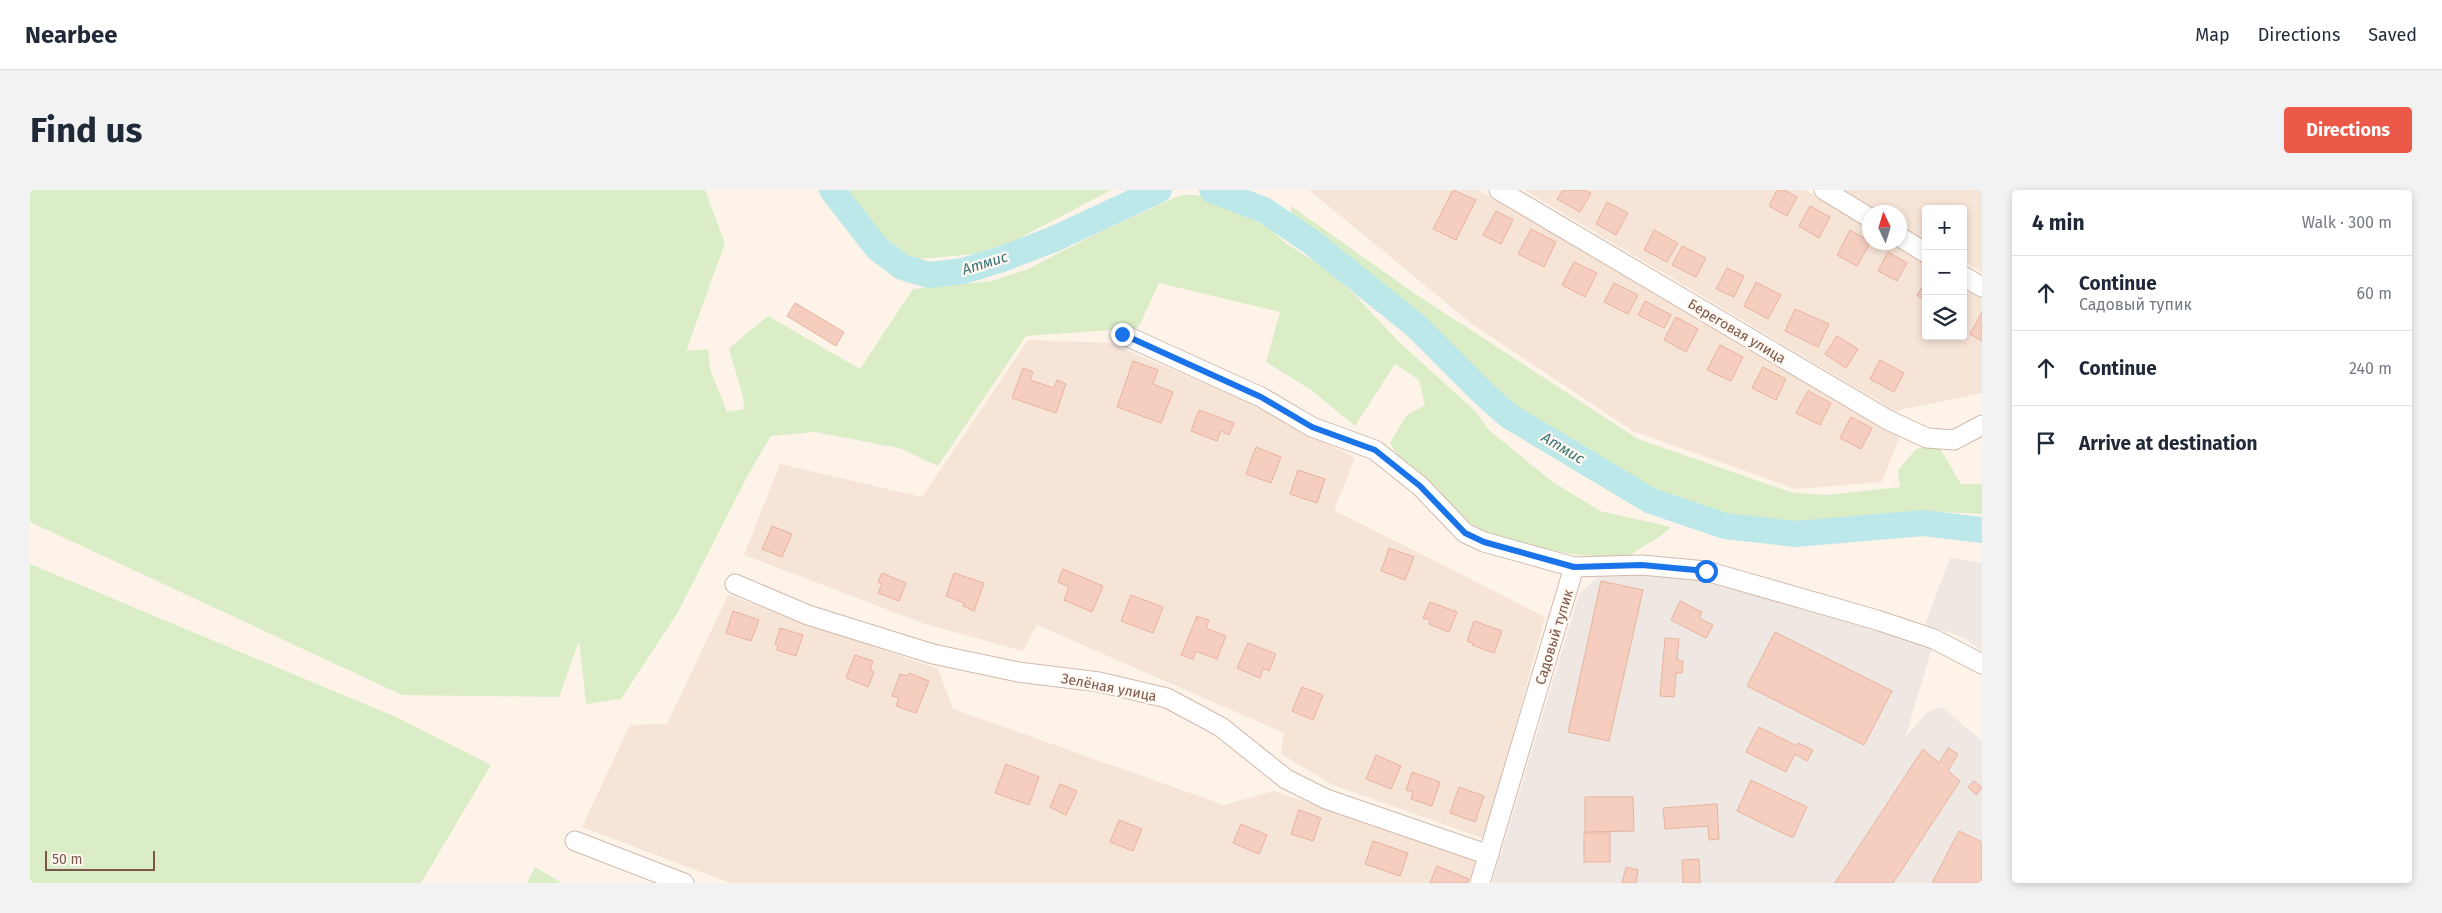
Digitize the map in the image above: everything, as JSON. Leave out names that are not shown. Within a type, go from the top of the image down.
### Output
[{"type":"street","name":"Береговая улица","points":[[1499,190],[1888,420],[1927,438],[1954,440],[1982,425]]},
{"type":"street","points":[[1824,190],[1862,213]]},
{"type":"street","points":[[1907,241],[1922,250]]},
{"type":"street","points":[[1967,278],[1982,287]]},
{"type":"street","points":[[1122,334],[1261,397],[1312,427],[1375,450],[1420,486],[1465,533],[1484,542],[1574,567],[1642,565],[1706,571],[1877,620],[1934,639],[1982,664]]},
{"type":"street","name":"Садовый тупик","points":[[1480,883],[1574,567]]},
{"type":"street","name":"Зелёная улица","points":[[735,584],[808,615],[932,654],[1018,672],[1099,682],[1167,698],[1221,727],[1286,779],[1326,799],[1489,855]]},
{"type":"street","points":[[574,841],[684,883]]},
{"type":"shaded area","points":[[1309,190],[1479,190],[1900,435],[1882,482],[1796,489],[1633,431],[1472,324]]},
{"type":"shaded area","points":[[1524,190],[1805,190],[1862,224],[1862,250],[1905,250],[1922,260],[1922,340],[1967,340],[1967,287],[1982,296],[1982,393],[1895,411]]},
{"type":"shaded area","points":[[1844,190],[1982,190],[1982,272],[1967,263],[1967,205],[1922,205],[1922,238],[1907,228],[1907,205],[1869,205]]},
{"type":"shaded area","points":[[1028,340],[1110,343],[1242,399],[1355,458],[1334,510],[1545,617],[1485,839],[1333,785],[1281,754],[1284,733],[1037,625],[1023,651],[925,624],[744,555],[780,464],[922,497]]},
{"type":"shaded area","points":[[1950,558],[1982,563],[1982,651],[1962,637],[1925,624]]},
{"type":"shaded area","points":[[1601,573],[1706,578],[1932,648],[1905,738],[1926,713],[1942,707],[1982,741],[1982,883],[1492,883],[1579,595]]},
{"type":"shaded area","points":[[728,595],[938,669],[953,709],[1224,805],[1274,791],[1476,861],[1469,883],[730,883],[582,827],[630,725],[667,724]]},
{"type":"green space","points":[[30,190],[705,190],[725,243],[686,351],[708,349],[710,369],[727,412],[744,409],[743,397],[729,348],[768,316],[860,369],[913,289],[992,281],[1026,270],[1100,232],[1181,195],[1196,195],[1215,200],[1267,227],[1287,244],[1320,265],[1354,294],[1397,340],[1474,410],[1489,430],[1550,480],[1600,511],[1671,527],[1661,536],[1627,558],[1577,555],[1543,549],[1494,536],[1463,519],[1439,490],[1399,458],[1390,443],[1406,416],[1425,405],[1419,380],[1395,364],[1355,426],[1311,390],[1266,362],[1280,312],[1159,283],[1138,328],[1026,336],[938,466],[899,448],[815,432],[771,436],[750,471],[678,612],[621,699],[586,704],[579,641],[559,697],[402,695],[30,522]]},
{"type":"green space","points":[[838,190],[1111,190],[1012,242],[975,254],[919,259],[893,253],[884,246],[860,211]]},
{"type":"green space","points":[[1291,206],[1414,293],[1638,439],[1793,493],[1827,495],[1900,487],[1898,470],[1916,449],[1933,445],[1941,450],[1961,484],[1982,484],[1982,514],[1919,511],[1841,517],[1814,523],[1722,517],[1681,504],[1640,482],[1607,470],[1582,455],[1550,430],[1505,404],[1484,382],[1451,358],[1427,325],[1385,287],[1292,220]]},
{"type":"green space","points":[[30,564],[396,717],[491,765],[421,883],[30,883]]},
{"type":"green space","points":[[535,867],[562,883],[527,883]]},
{"type":"building","points":[[1453,190],[1476,200],[1456,240],[1433,229]]},
{"type":"building","points":[[1563,190],[1585,190],[1591,193],[1580,212],[1557,199]]},
{"type":"building","points":[[1777,190],[1784,190],[1797,197],[1787,216],[1769,206]]},
{"type":"building","points":[[1607,202],[1628,213],[1616,235],[1596,224]]},
{"type":"building","points":[[1810,206],[1830,217],[1819,238],[1799,226]]},
{"type":"building","points":[[1496,211],[1513,220],[1501,244],[1483,235]]},
{"type":"building","points":[[1531,229],[1556,242],[1544,267],[1518,254]]},
{"type":"building","points":[[1654,230],[1678,243],[1667,262],[1644,250]]},
{"type":"building","points":[[1850,230],[1862,237],[1862,250],[1866,250],[1857,266],[1837,255]]},
{"type":"building","points":[[1682,246],[1706,258],[1696,277],[1672,265]]},
{"type":"building","points":[[1888,252],[1907,263],[1897,281],[1878,271]]},
{"type":"building","points":[[1574,262],[1597,273],[1585,297],[1562,285]]},
{"type":"building","points":[[1727,268],[1744,276],[1734,297],[1716,289]]},
{"type":"building","points":[[1756,282],[1781,295],[1768,319],[1744,306]]},
{"type":"building","points":[[1614,283],[1638,295],[1628,314],[1604,302]]},
{"type":"building","points":[[1922,287],[1922,298],[1917,295]]},
{"type":"building","points":[[1645,301],[1671,315],[1664,328],[1638,315]]},
{"type":"building","points":[[795,303],[844,332],[836,346],[787,316]]},
{"type":"building","points":[[1795,309],[1829,324],[1818,347],[1785,331]]},
{"type":"building","points":[[1982,312],[1982,341],[1970,334]]},
{"type":"building","points":[[1676,317],[1698,329],[1686,352],[1664,340]]},
{"type":"building","points":[[1837,336],[1858,349],[1846,368],[1825,354]]},
{"type":"building","points":[[1720,345],[1743,357],[1731,381],[1707,370]]},
{"type":"building","points":[[1880,360],[1904,373],[1894,392],[1870,379]]},
{"type":"building","points":[[1133,361],[1158,370],[1153,384],[1173,392],[1161,423],[1117,407]]},
{"type":"building","points":[[1763,367],[1786,379],[1776,400],[1752,388]]},
{"type":"building","points":[[1023,368],[1033,372],[1030,380],[1054,388],[1057,380],[1066,384],[1056,413],[1012,398]]},
{"type":"building","points":[[1808,391],[1831,403],[1820,425],[1796,413]]},
{"type":"building","points":[[1199,410],[1234,423],[1229,435],[1221,431],[1217,441],[1191,431]]},
{"type":"building","points":[[1851,417],[1872,428],[1861,449],[1840,438]]},
{"type":"building","points":[[1256,447],[1281,457],[1271,483],[1246,474]]},
{"type":"building","points":[[1298,470],[1325,479],[1317,503],[1290,494]]},
{"type":"building","points":[[772,526],[792,534],[782,557],[762,549]]},
{"type":"building","points":[[1389,548],[1414,557],[1405,580],[1381,571]]},
{"type":"building","points":[[1063,569],[1103,586],[1092,612],[1064,600],[1069,587],[1058,582]]},
{"type":"building","points":[[882,573],[906,583],[899,601],[878,593],[882,584],[878,582]]},
{"type":"building","points":[[954,573],[984,583],[974,611],[963,606],[964,603],[946,596]]},
{"type":"building","points":[[1601,581],[1643,590],[1609,741],[1568,732]]},
{"type":"building","points":[[1131,595],[1163,607],[1153,633],[1121,621]]},
{"type":"building","points":[[1680,601],[1702,612],[1699,618],[1713,625],[1706,638],[1671,620]]},
{"type":"building","points":[[1430,602],[1457,612],[1449,632],[1429,624],[1430,620],[1423,618]]},
{"type":"building","points":[[733,611],[759,620],[751,641],[726,633]]},
{"type":"building","points":[[1197,616],[1209,620],[1206,628],[1226,636],[1217,659],[1196,651],[1193,659],[1181,655]]},
{"type":"building","points":[[1474,621],[1502,631],[1494,653],[1472,645],[1473,643],[1467,641]]},
{"type":"building","points":[[780,628],[803,635],[796,656],[777,650],[778,645],[775,644]]},
{"type":"building","points":[[1775,632],[1892,691],[1864,745],[1747,686]]},
{"type":"building","points":[[1665,638],[1679,639],[1677,660],[1683,661],[1682,673],[1676,673],[1674,697],[1660,696]]},
{"type":"building","points":[[1248,643],[1276,654],[1269,671],[1263,668],[1260,678],[1237,668]]},
{"type":"building","points":[[855,655],[873,661],[870,670],[874,672],[868,687],[846,678]]},
{"type":"building","points":[[909,673],[929,681],[916,713],[896,706],[899,698],[892,696],[900,674],[907,676]]},
{"type":"building","points":[[1302,687],[1323,695],[1313,720],[1292,711]]},
{"type":"building","points":[[1759,727],[1797,746],[1798,743],[1813,750],[1807,761],[1795,754],[1786,772],[1746,752]]},
{"type":"building","points":[[1948,748],[1958,754],[1948,771],[1960,781],[1893,883],[1835,883],[1923,749],[1939,763]]},
{"type":"building","points":[[1376,755],[1401,766],[1391,789],[1366,779]]},
{"type":"building","points":[[1006,764],[1039,777],[1029,805],[995,793]]},
{"type":"building","points":[[1412,772],[1440,782],[1432,806],[1411,799],[1413,792],[1406,790]]},
{"type":"building","points":[[1751,780],[1807,807],[1793,838],[1737,811]]},
{"type":"building","points":[[1974,781],[1982,788],[1976,795],[1968,787]]},
{"type":"building","points":[[1060,784],[1077,791],[1066,815],[1050,807]]},
{"type":"building","points":[[1459,787],[1484,796],[1475,822],[1450,813]]},
{"type":"building","points":[[1585,797],[1633,797],[1634,831],[1585,832]]},
{"type":"building","points":[[1717,804],[1719,839],[1709,840],[1708,826],[1665,829],[1663,808]]},
{"type":"building","points":[[1299,810],[1321,818],[1313,841],[1291,834]]},
{"type":"building","points":[[1119,820],[1142,829],[1133,851],[1110,842]]},
{"type":"building","points":[[1241,824],[1267,835],[1259,854],[1233,843]]},
{"type":"building","points":[[1959,831],[1982,842],[1982,883],[1932,883]]},
{"type":"building","points":[[1584,833],[1610,833],[1610,862],[1584,862]]},
{"type":"building","points":[[1373,841],[1408,853],[1400,876],[1365,864]]},
{"type":"building","points":[[1699,859],[1700,883],[1683,883],[1682,860]]},
{"type":"building","points":[[1437,866],[1469,879],[1467,883],[1430,883]]},
{"type":"building","points":[[1626,867],[1638,870],[1636,883],[1622,883]]},
{"type":"waterway","name":"Атмис","points":[[832,190],[877,248],[902,267],[929,275],[963,271],[1002,259],[1054,239],[1159,190]]},
{"type":"waterway","name":"Атмис","points":[[1212,190],[1264,210],[1310,241],[1415,325],[1485,395],[1509,416],[1651,501],[1725,526],[1795,534],[1923,523],[1982,530]]},
{"type":"route","points":[[1122,334],[1261,397],[1312,427],[1375,450],[1420,486],[1465,533],[1484,542],[1534,554],[1574,567],[1642,565],[1706,571]]}]
